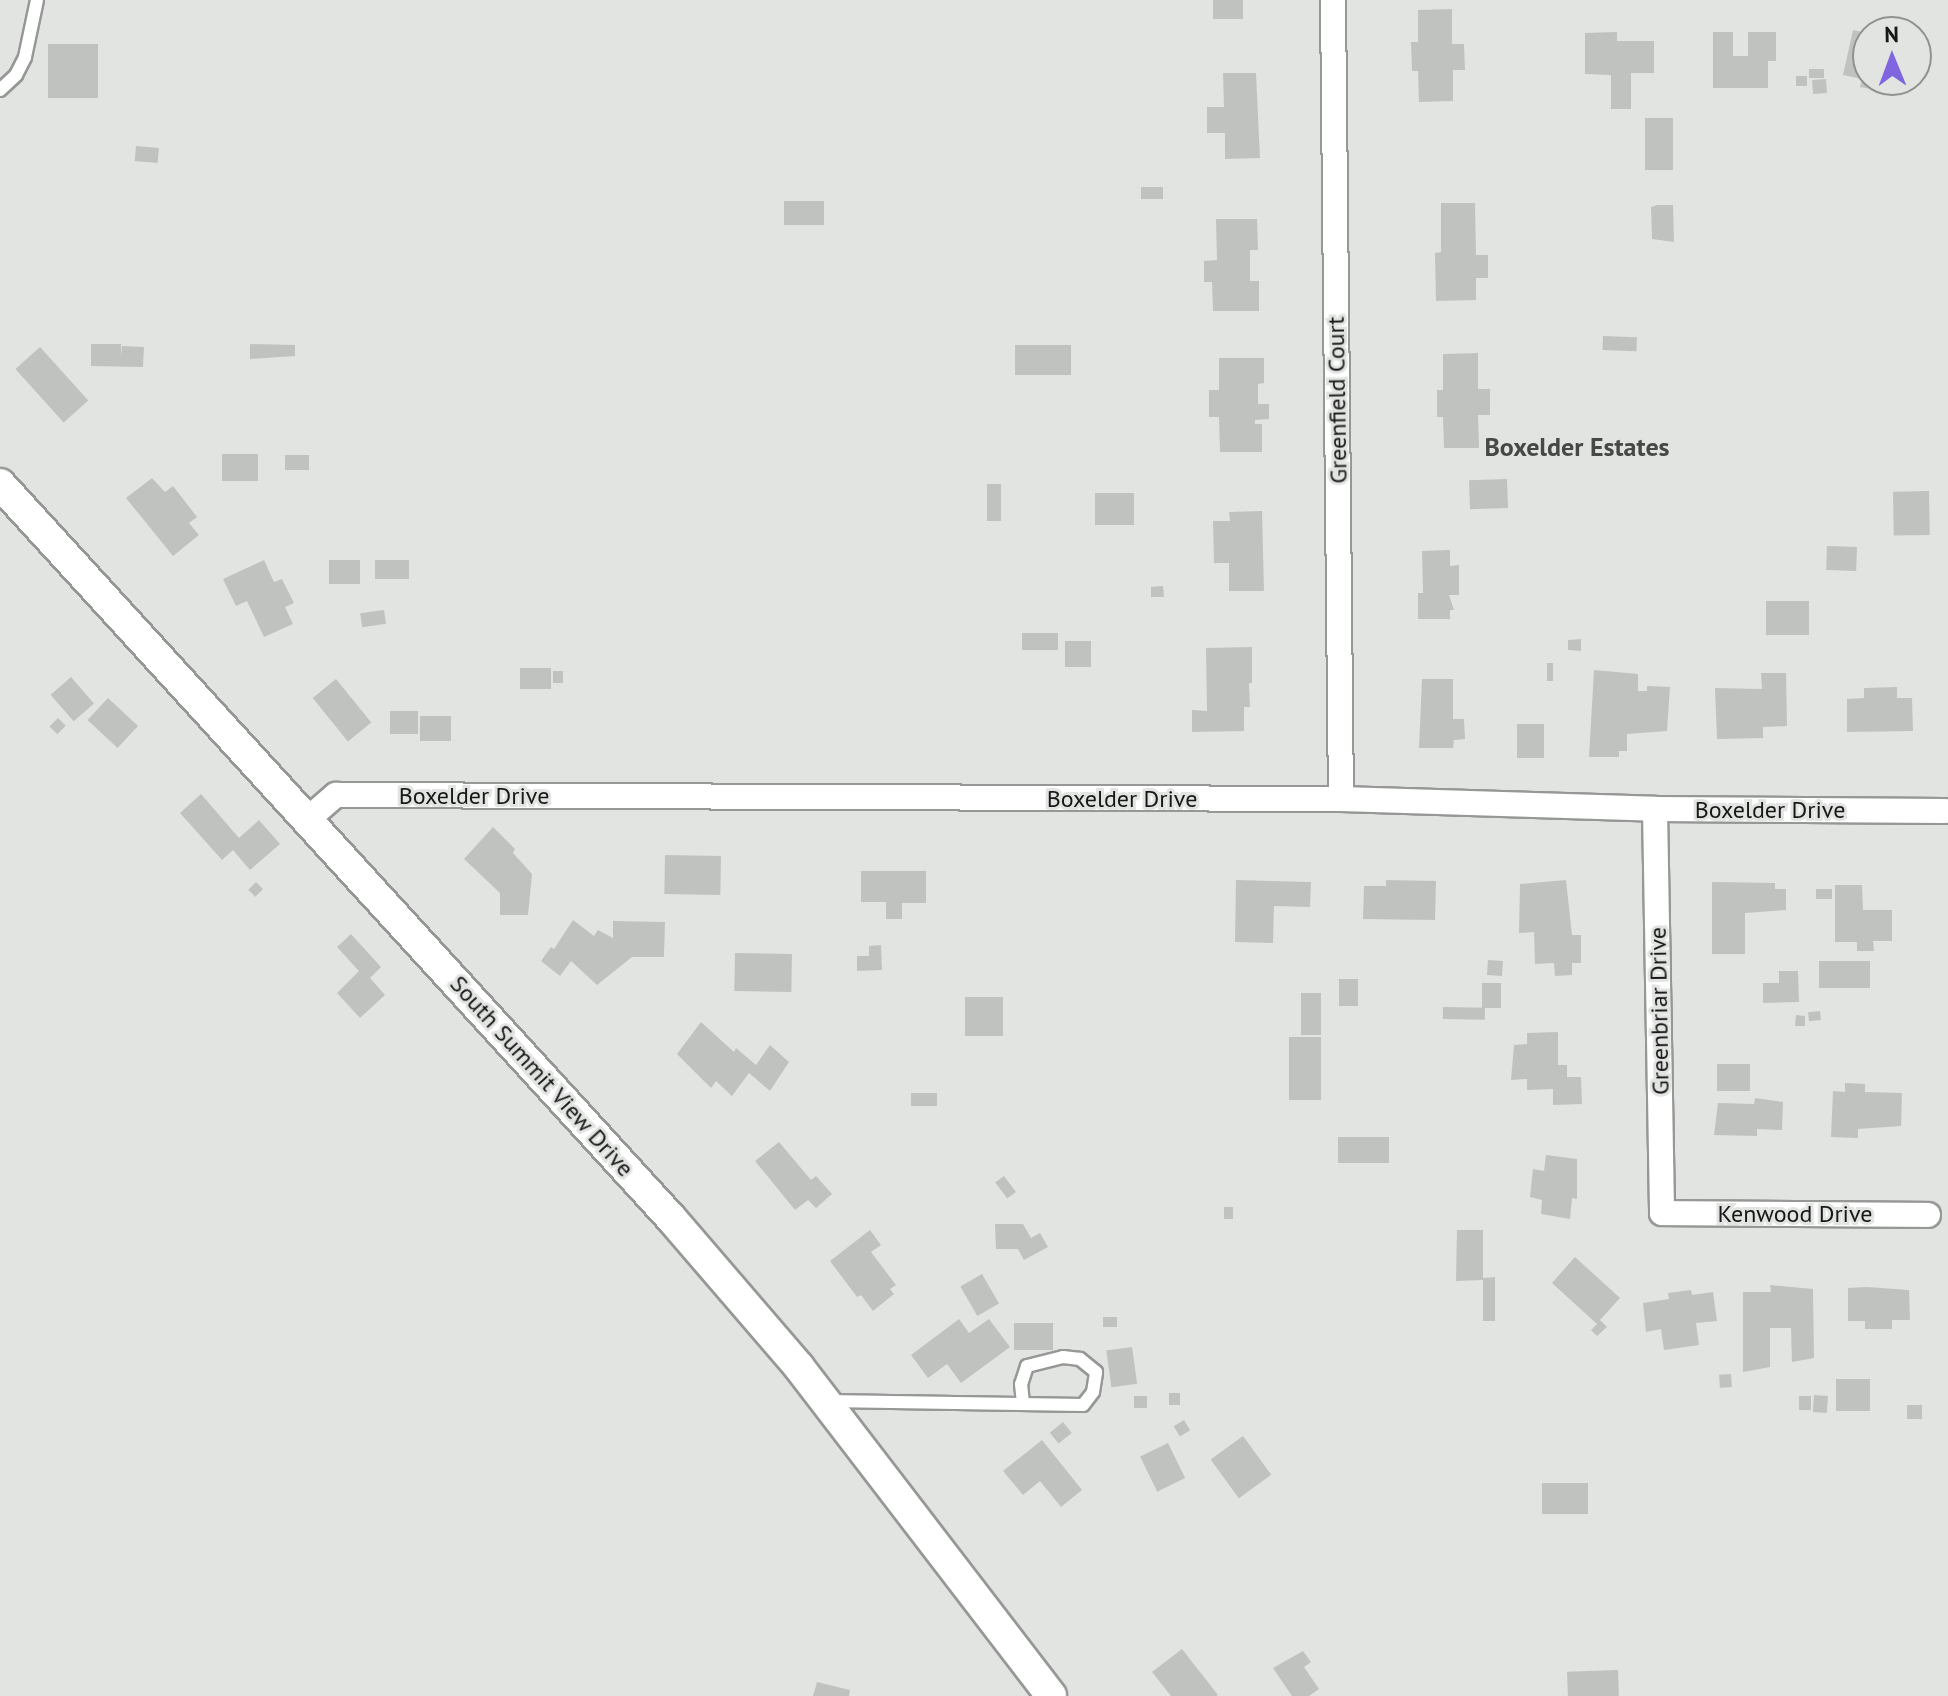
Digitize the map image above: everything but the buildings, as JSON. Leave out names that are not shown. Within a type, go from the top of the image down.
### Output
[{"type":"street","name":"Greenfield Court","points":[[1333,0],[1341,799]]},
{"type":"street","name":"South Summit View Drive","points":[[0,484],[671,1218],[825,1401],[1051,1696]]},
{"type":"street","name":"Boxelder Drive","points":[[308,819],[336,795],[1341,799],[1655,809],[1945,811]]},
{"type":"street","name":"Greenbriar Drive","points":[[1655,809],[1662,1213]]},
{"type":"street","name":"Kenwood Drive","points":[[1662,1213],[1928,1215]]},
{"type":"lane","points":[[0,90],[16,75],[25,57],[37,0]]},
{"type":"lane","points":[[825,1401],[1083,1405],[1093,1392],[1096,1372],[1080,1359],[1063,1357],[1027,1366],[1021,1384],[1023,1404]]},
{"type":"district","name":"Boxelder Estates","points":[[1577,447]]}]
